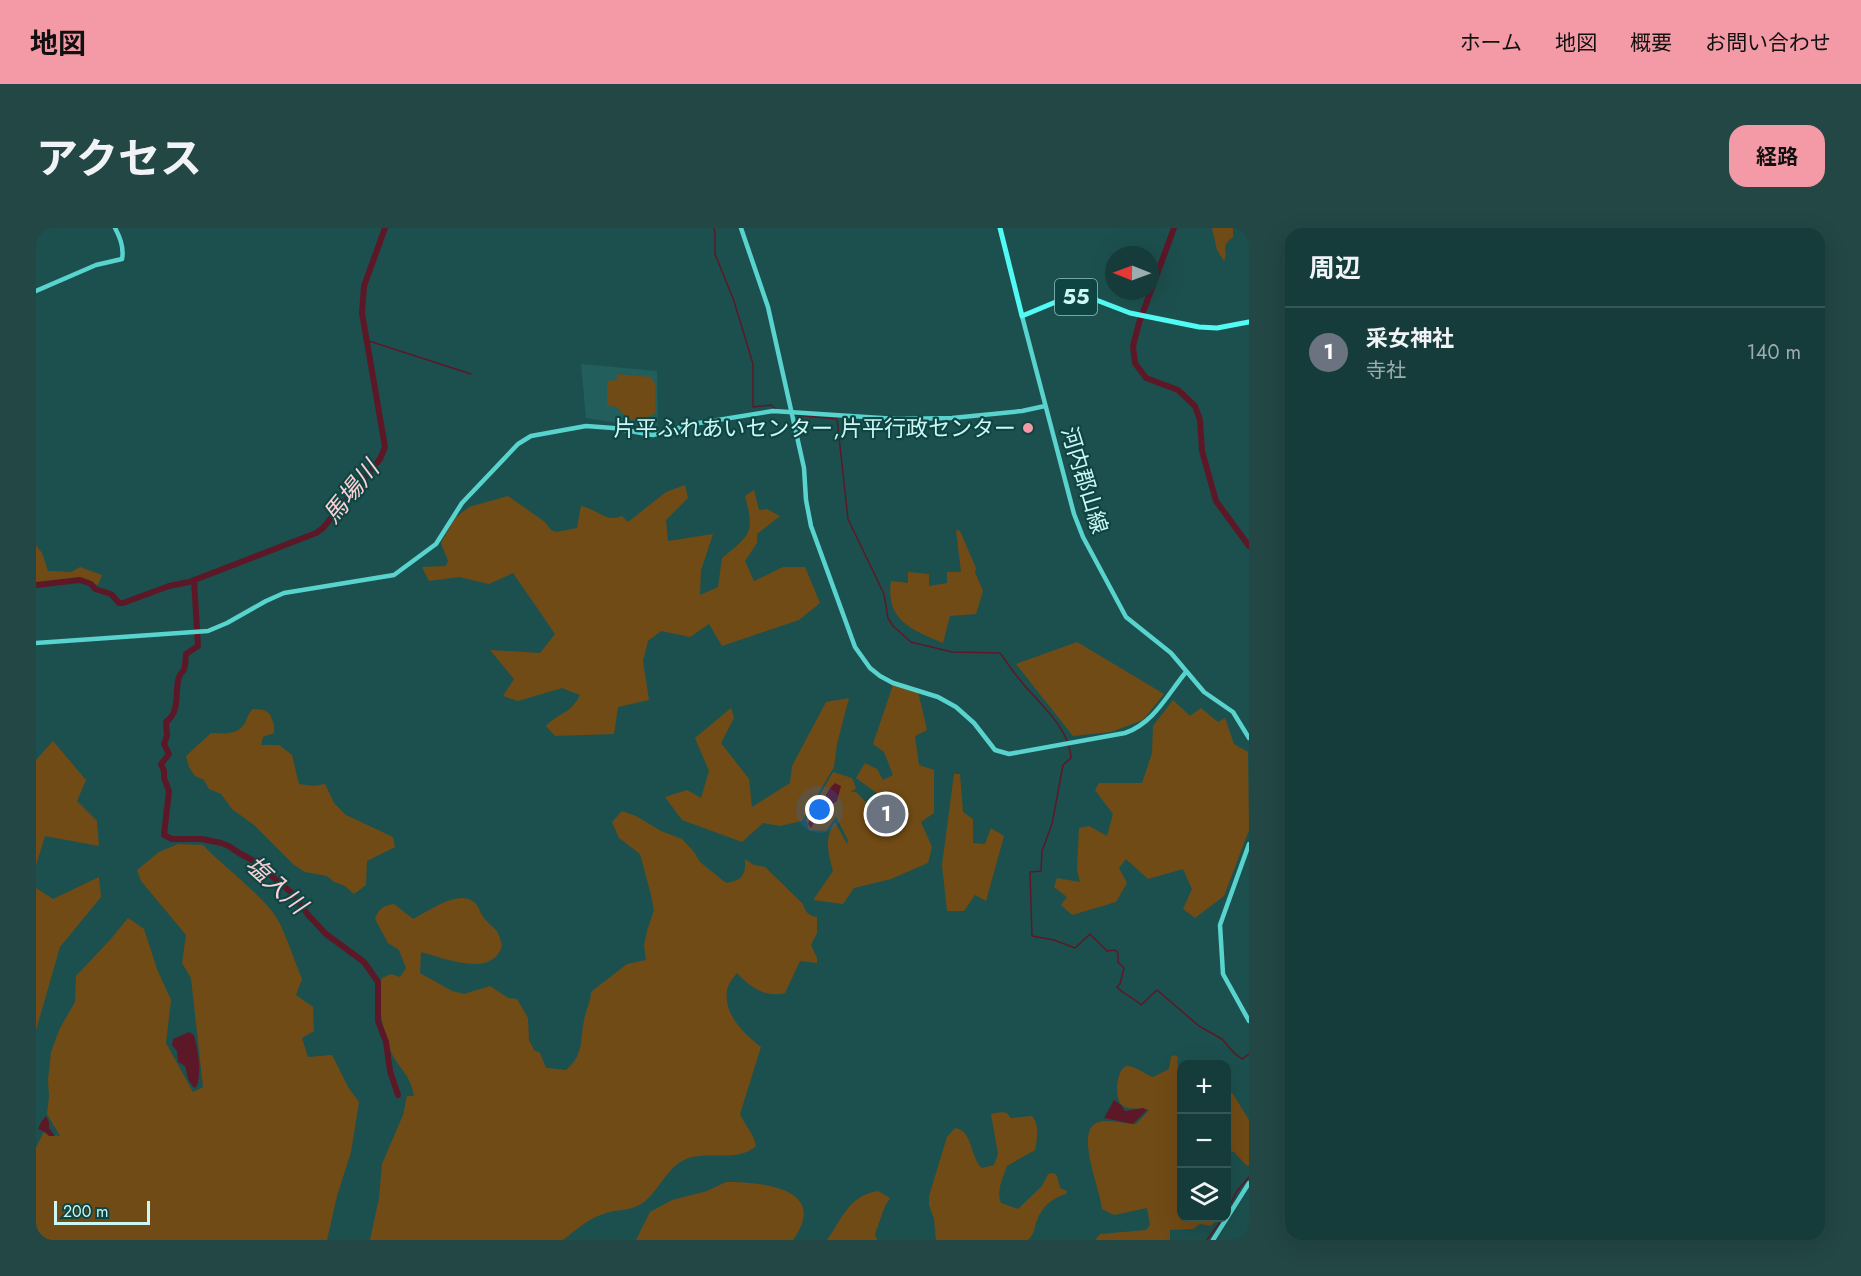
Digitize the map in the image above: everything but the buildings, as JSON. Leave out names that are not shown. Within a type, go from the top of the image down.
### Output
[{"type":"main road","name":"55","points":[[1000,228],[1023,316],[1073,297],[1091,298],[1130,313],[1208,328],[1249,322]]},
{"type":"street","points":[[36,291],[96,265],[122,259],[120,238],[115,228]]},
{"type":"street","points":[[741,228],[768,307],[804,468],[808,512],[816,541],[855,647],[870,668],[893,683],[938,697],[956,707],[974,723],[995,750],[1009,754],[1137,729],[1164,704],[1186,672]]},
{"type":"street","name":"河内郡山線","points":[[1023,316],[1076,521],[1110,590],[1126,617],[1171,653],[1204,692],[1233,712],[1249,738]]},
{"type":"street","points":[[36,643],[208,631],[284,593],[394,574],[436,544],[462,503],[518,444],[531,436],[586,426],[653,435],[675,428],[765,411],[897,419],[952,418],[1022,411],[1046,406]]},
{"type":"street","points":[[1249,844],[1220,925],[1223,974],[1249,1021]]},
{"type":"street","points":[[1213,1240],[1249,1182]]},
{"type":"shaded area","points":[[1212,228],[1233,228],[1233,237],[1225,246],[1224,261],[1217,250]]},
{"type":"shaded area","points":[[581,364],[657,371],[658,429],[586,418]]},
{"type":"shaded area","points":[[617,374],[651,377],[655,384],[655,413],[643,420],[628,419],[617,407],[607,405],[607,381],[617,380]]},
{"type":"shaded area","points":[[685,485],[688,498],[666,520],[668,541],[713,534],[701,570],[700,595],[718,587],[722,558],[745,538],[750,518],[745,496],[754,490],[759,510],[767,509],[780,516],[757,534],[757,543],[745,561],[754,581],[783,567],[805,567],[820,603],[799,620],[722,646],[709,624],[690,637],[661,631],[648,641],[643,661],[649,700],[618,707],[614,734],[555,736],[546,726],[568,710],[580,695],[562,688],[518,701],[503,696],[514,679],[490,650],[540,653],[555,634],[513,573],[489,584],[459,577],[429,581],[422,567],[446,566],[448,561],[441,543],[455,518],[469,507],[508,496],[556,532],[577,528],[581,506],[606,517],[622,516],[628,522],[666,492]]},
{"type":"shaded area","points":[[956,530],[960,531],[983,591],[976,614],[950,616],[943,643],[903,622],[892,605],[891,581],[908,583],[908,572],[929,574],[929,586],[947,583],[947,572],[961,572]]},
{"type":"shaded area","points":[[36,545],[42,553],[48,571],[71,572],[80,567],[102,575],[98,585],[75,579],[36,583]]},
{"type":"shaded area","points":[[1077,642],[1164,694],[1143,720],[1111,732],[1073,736],[1016,664]]},
{"type":"shaded area","points":[[893,685],[918,691],[927,730],[915,736],[919,765],[934,770],[934,813],[921,822],[932,847],[928,863],[891,879],[854,888],[843,904],[813,900],[833,871],[828,840],[835,822],[847,844],[848,840],[836,817],[826,831],[809,830],[806,819],[833,772],[852,778],[856,788],[851,792],[856,792],[887,824],[898,815],[904,806],[889,802],[856,778],[865,763],[877,769],[883,780],[893,775],[884,752],[873,744]]},
{"type":"shaded area","points":[[849,698],[837,744],[834,767],[802,821],[780,826],[763,823],[742,842],[682,820],[665,797],[687,790],[701,798],[709,771],[695,738],[731,708],[734,718],[721,743],[749,779],[752,807],[790,783],[792,766],[826,702]]},
{"type":"shaded area","points":[[1173,700],[1190,716],[1201,708],[1218,722],[1225,718],[1234,744],[1248,752],[1249,830],[1224,896],[1195,918],[1183,909],[1192,889],[1183,869],[1148,879],[1126,859],[1119,868],[1127,883],[1116,902],[1072,915],[1061,905],[1067,897],[1054,887],[1057,878],[1080,882],[1077,870],[1079,828],[1089,826],[1107,836],[1113,814],[1095,790],[1099,783],[1142,783],[1152,753],[1153,726]]},
{"type":"shaded area","points":[[253,709],[264,710],[270,714],[274,725],[274,733],[263,737],[261,745],[279,745],[292,755],[299,784],[314,786],[325,784],[334,803],[346,815],[393,837],[395,847],[367,861],[366,885],[354,894],[327,876],[305,872],[294,865],[254,825],[232,809],[221,794],[209,789],[204,780],[195,776],[189,767],[186,756],[211,733],[226,733],[240,729]]},
{"type":"shaded area","points":[[53,741],[86,780],[77,801],[97,821],[99,846],[45,836],[36,865],[36,760]]},
{"type":"shaded area","points":[[954,774],[960,774],[963,812],[973,819],[973,843],[985,844],[991,828],[1004,836],[986,901],[975,895],[964,911],[947,911],[942,865]]},
{"type":"shaded area","points":[[835,783],[841,786],[837,801],[831,805],[833,813],[827,819],[821,815],[811,828],[809,821]]},
{"type":"shaded area","points":[[622,811],[682,839],[700,862],[726,883],[742,876],[745,870],[745,859],[754,865],[765,867],[803,904],[808,913],[817,917],[817,933],[811,945],[817,963],[800,961],[785,993],[764,993],[747,983],[737,973],[728,988],[728,1007],[736,1023],[761,1047],[740,1114],[756,1146],[740,1154],[686,1159],[674,1167],[644,1202],[635,1207],[594,1218],[563,1240],[370,1240],[379,1198],[382,1164],[403,1115],[407,1096],[414,1096],[408,1078],[392,1054],[383,1027],[379,995],[382,978],[391,974],[400,977],[406,968],[399,950],[388,943],[375,919],[378,912],[394,904],[413,919],[452,900],[460,898],[474,902],[499,935],[502,945],[497,955],[479,964],[467,964],[421,952],[420,973],[452,991],[464,994],[490,986],[508,998],[517,999],[528,1018],[529,1040],[534,1050],[540,1053],[546,1068],[566,1070],[577,1057],[581,1045],[583,1024],[591,992],[627,964],[646,960],[644,945],[654,910],[640,854],[619,838],[612,822]]},
{"type":"shaded area","points":[[178,844],[203,845],[255,892],[273,912],[302,979],[296,995],[313,1007],[314,1031],[302,1038],[308,1057],[332,1055],[348,1087],[359,1102],[351,1152],[337,1196],[327,1240],[36,1240],[36,1148],[43,1133],[60,1136],[47,1114],[51,1052],[60,1028],[75,1002],[76,976],[128,918],[144,929],[157,969],[171,1000],[166,1043],[193,1092],[203,1087],[191,978],[182,963],[186,935],[141,881],[137,870],[159,852]]},
{"type":"shaded area","points":[[99,877],[101,897],[60,947],[36,1030],[36,888],[53,899]]},
{"type":"shaded area","points":[[189,1032],[194,1035],[199,1060],[197,1086],[194,1088],[188,1079],[185,1066],[178,1062],[177,1051],[172,1045],[173,1039]]},
{"type":"shaded area","points":[[1174,1055],[1178,1057],[1177,1222],[1215,1222],[1211,1226],[1200,1224],[1193,1229],[1170,1230],[1170,1240],[1095,1240],[1100,1234],[1146,1230],[1150,1225],[1147,1208],[1114,1215],[1102,1209],[1090,1161],[1088,1136],[1092,1127],[1099,1122],[1136,1124],[1149,1110],[1128,1108],[1119,1102],[1117,1084],[1123,1068],[1130,1066],[1153,1077],[1169,1069],[1171,1057]]},
{"type":"shaded area","points":[[1231,1093],[1249,1120],[1249,1166],[1231,1151]]},
{"type":"shaded area","points":[[1114,1100],[1125,1111],[1143,1108],[1147,1110],[1133,1124],[1104,1118]]},
{"type":"shaded area","points":[[1007,1113],[1011,1118],[1032,1116],[1037,1133],[1035,1150],[1007,1166],[1000,1189],[1001,1203],[1018,1209],[1042,1186],[1048,1174],[1054,1173],[1060,1188],[1067,1191],[1066,1194],[1056,1198],[1044,1208],[1028,1240],[936,1240],[929,1196],[947,1137],[955,1128],[961,1130],[982,1168],[994,1165],[998,1154],[991,1114]]},
{"type":"shaded area","points":[[46,1116],[49,1128],[55,1136],[49,1136],[38,1129]]},
{"type":"shaded area","points":[[726,1182],[773,1187],[798,1199],[803,1209],[802,1223],[793,1240],[636,1240],[650,1212],[672,1200],[707,1191]]},
{"type":"shaded area","points":[[878,1191],[890,1198],[875,1234],[877,1240],[827,1240],[853,1203],[868,1193]]},
{"type":"waterway","name":"馬場川","points":[[36,585],[80,580],[91,584],[95,589],[111,594],[119,603],[123,603],[169,586],[189,582],[316,533],[323,528],[380,459],[385,447],[362,313],[364,286],[385,228]]},
{"type":"waterway","points":[[714,228],[715,254],[734,301],[753,364],[753,407],[771,405],[776,409]]},
{"type":"waterway","points":[[1174,228],[1139,323],[1133,346],[1135,363],[1146,378],[1178,390],[1195,406],[1200,420],[1202,451],[1216,501],[1249,546]]},
{"type":"waterway","points":[[366,340],[471,374]]},
{"type":"waterway","points":[[794,415],[837,419],[848,519],[884,594],[888,618],[893,626],[911,642],[952,652],[1000,653],[1017,677],[1052,716],[1065,736],[1071,758],[1063,765],[1052,824],[1042,851],[1041,871],[1030,872],[1032,936],[1054,940],[1075,948],[1090,934],[1107,951],[1115,950],[1118,953],[1118,962],[1124,968],[1117,987],[1122,992],[1141,1005],[1157,990],[1199,1026],[1222,1039],[1242,1059],[1249,1054]]},
{"type":"waterway","name":"塩入川","points":[[194,580],[198,646],[186,654],[185,667],[179,677],[174,713],[166,722],[167,736],[164,744],[169,754],[161,764],[169,791],[164,835],[172,839],[202,839],[221,843],[254,861],[292,893],[326,934],[364,962],[378,982],[378,1021],[386,1042],[390,1071],[398,1095]]},
{"type":"waterway","points":[[1231,1203],[1237,1191],[1249,1177]]},
{"type":"waterway","points":[[1207,1240],[1220,1222]]},
{"type":"place","name":"片平ふれあいセンター,片平行政センター","points":[[1028,428]]},
{"type":"place","name":"采女神社","points":[[886,814]]}]
